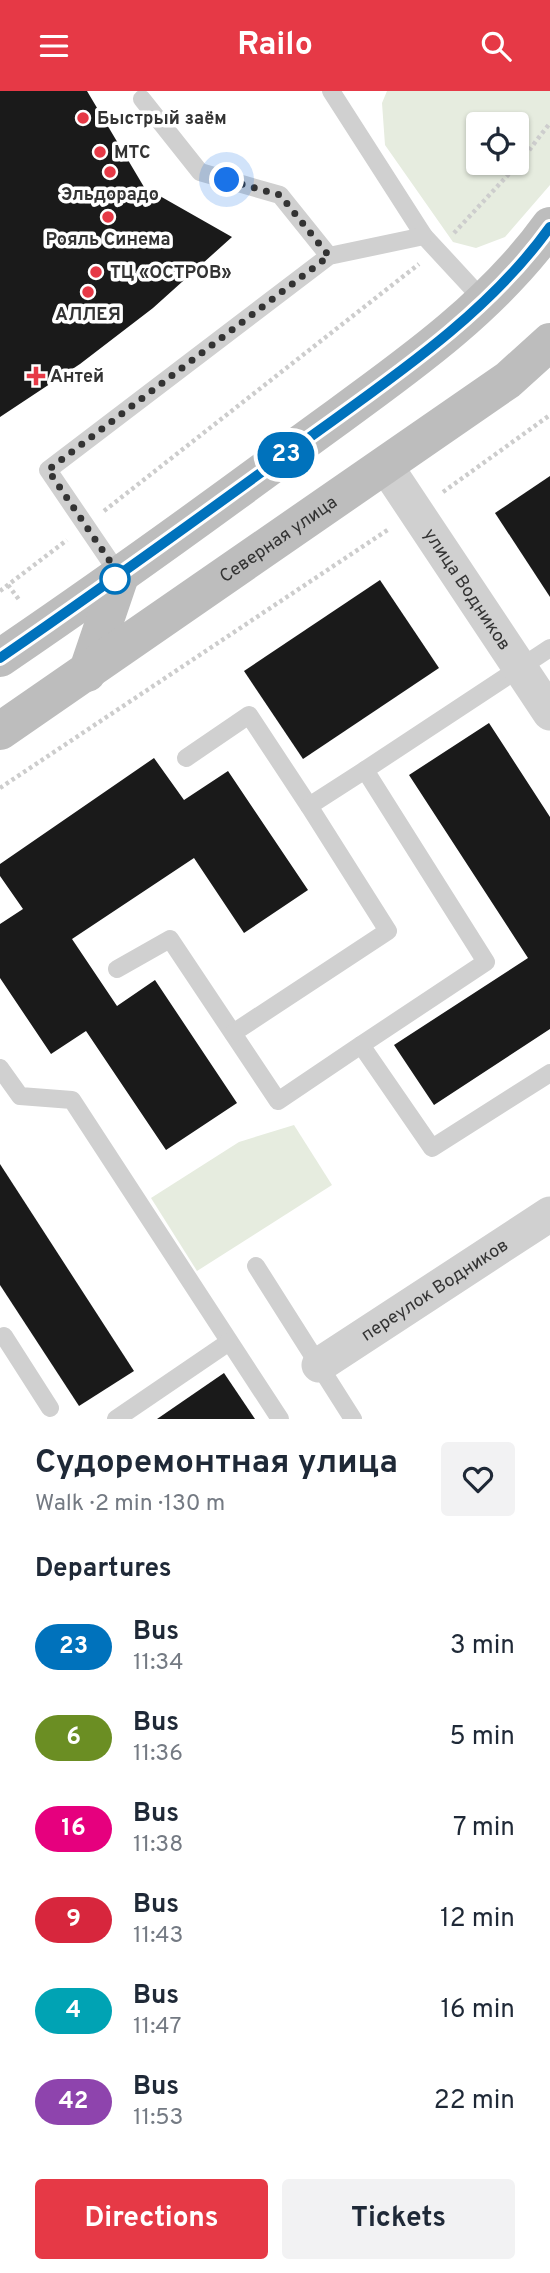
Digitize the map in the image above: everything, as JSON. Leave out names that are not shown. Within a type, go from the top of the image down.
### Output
[{"type":"street","points":[[3,650],[52,622],[125,573],[347,410],[485,302],[527,258],[550,226]]},
{"type":"street","name":"Северная улица","points":[[0,731],[508,380],[550,342]]},
{"type":"street","name":"улица Водников","points":[[385,465],[550,713]]},
{"type":"street","points":[[125,573],[164,618]]},
{"type":"street","points":[[87,673],[125,573]]},
{"type":"street","points":[[52,622],[87,673]]},
{"type":"street","name":"переулок Водников","points":[[318,1365],[550,1214]]},
{"type":"lane","points":[[336,94],[424,236],[485,302]]},
{"type":"lane","points":[[142,99],[200,172],[280,195],[329,256]]},
{"type":"lane","points":[[125,573],[85,526],[48,470],[329,256],[424,236]]},
{"type":"lane","points":[[309,806],[550,648]]},
{"type":"lane","points":[[186,758],[249,715],[387,932],[233,1033]]},
{"type":"lane","points":[[117,969],[170,939],[278,1101],[486,961],[365,770]]},
{"type":"lane","points":[[361,1045],[432,1148],[550,1073]]},
{"type":"lane","points":[[0,1068],[20,1095],[72,1100],[281,1419]]},
{"type":"lane","points":[[256,1266],[354,1419]]},
{"type":"lane","points":[[1,1335],[50,1408]]},
{"type":"lane","points":[[116,1419],[229,1342]]},
{"type":"path","points":[[0,591],[438,250],[520,162],[550,123]]},
{"type":"path","points":[[0,787],[416,512],[550,415]]},
{"type":"shaded area","points":[[387,91],[550,91],[550,185],[505,237],[476,248],[453,242],[385,145],[382,103]]},
{"type":"shaded area","points":[[294,1125],[332,1185],[197,1271],[151,1198],[239,1142]]},
{"type":"building","name":"ТЦ «ОСТРОВ»","points":[[0,91],[87,91],[144,187],[232,237],[153,308],[80,364],[0,417]]},
{"type":"building","points":[[550,476],[550,597],[495,513]]},
{"type":"building","points":[[380,580],[439,668],[303,759],[244,671]]},
{"type":"building","points":[[489,723],[550,817],[550,1029],[434,1105],[394,1045],[528,958],[409,775]]},
{"type":"building","points":[[154,758],[184,800],[228,771],[308,890],[244,933],[194,858],[72,939],[117,1006],[155,980],[237,1103],[166,1150],[86,1031],[51,1054],[0,978],[0,924],[23,909],[0,876],[0,864]]},
{"type":"building","points":[[0,1164],[134,1371],[79,1406],[0,1285]]},
{"type":"building","points":[[224,1373],[255,1419],[157,1419]]},
{"type":"bus line","name":"23","points":[[0,658],[129,569],[347,410],[485,302],[527,258],[550,227]]},
{"type":"place","name":"Быстрый заём","points":[[83,118]]},
{"type":"place","name":"МТС","points":[[100,152]]},
{"type":"place","name":"Эльдорадо","points":[[110,172]]},
{"type":"place","name":"Рояль Синема","points":[[108,217]]},
{"type":"place","name":"ТЦ «ОСТРОВ»","points":[[96,272]]},
{"type":"place","name":"АЛЛЕЯ","points":[[88,292]]},
{"type":"place","name":"Антей","points":[[36,376]]},
{"type":"route","points":[[115,579],[120,576],[48,470],[329,256],[280,195],[227,180]]}]
